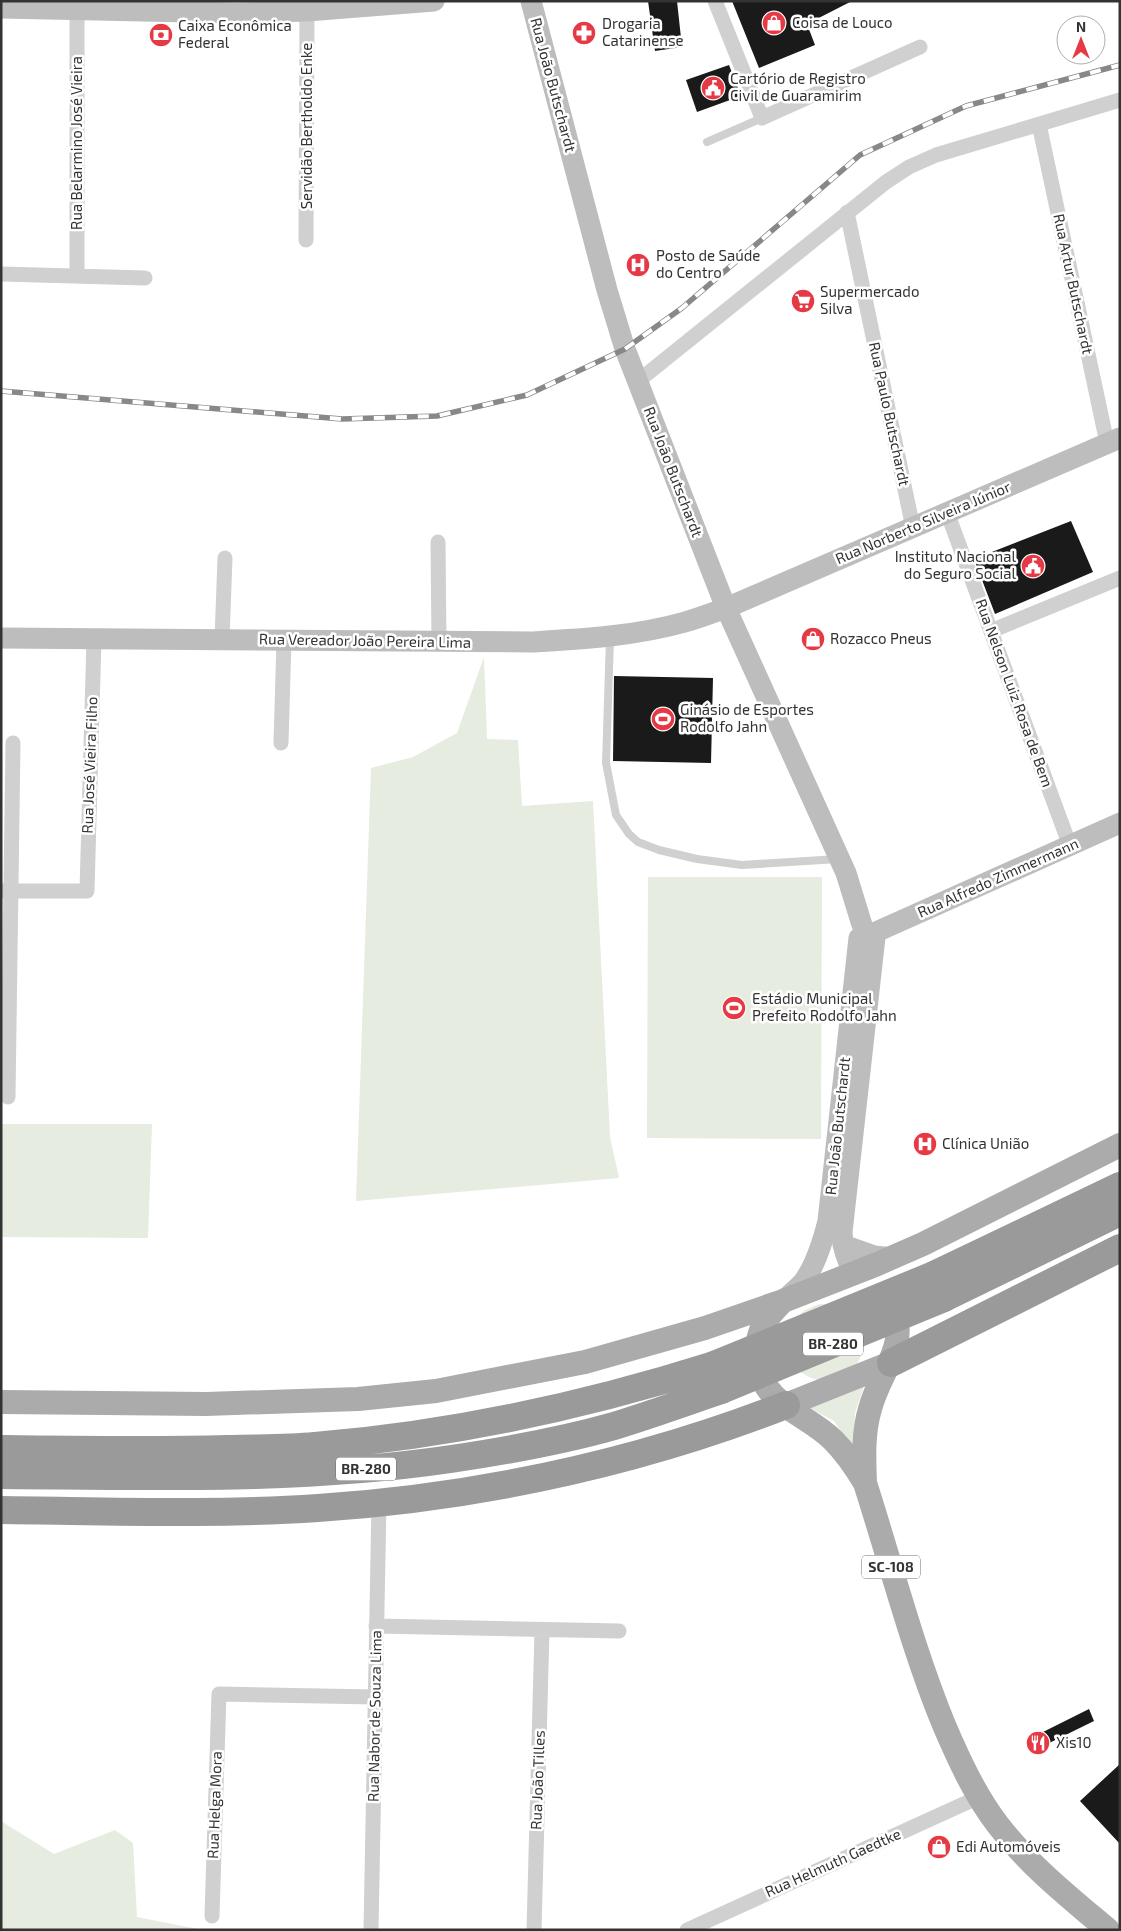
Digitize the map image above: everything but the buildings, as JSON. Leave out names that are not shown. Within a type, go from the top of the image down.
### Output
[{"type":"highway","name":"BR-280","points":[[1,1449],[134,1451],[314,1446],[476,1426],[573,1405],[650,1385],[939,1287],[1120,1186]]},
{"type":"highway","name":"BR-280","points":[[1,1475],[215,1476],[290,1474],[368,1468],[450,1459],[533,1444],[613,1426],[722,1390],[939,1287],[1120,1212]]},
{"type":"highway","points":[[901,1358],[1120,1248]]},
{"type":"highway","points":[[1,1510],[249,1511],[318,1508],[453,1493],[535,1478],[619,1459],[682,1441],[786,1405]]},
{"type":"main road","points":[[8,6],[77,10],[268,7],[308,11],[343,5],[434,1]]},
{"type":"main road","name":"Rua João Butschardt","points":[[531,1],[607,290],[625,349],[726,608],[841,859],[868,933],[842,1232],[847,1261],[855,1273]]},
{"type":"main road","name":"Rua Norberto Silveira Júnior","points":[[726,608],[1113,441]]},
{"type":"main road","name":"Rua Vereador João Pereira Lima","points":[[1,638],[532,642],[610,636],[685,622],[726,608]]},
{"type":"main road","name":"Rua Alfredo Zimmermann","points":[[868,933],[1120,823]]},
{"type":"main road","name":"Rua João Butschardt","points":[[784,1301],[804,1280],[811,1268],[824,1238],[828,1221],[868,933]]},
{"type":"main road","points":[[1,1402],[206,1404],[358,1399],[436,1391],[585,1362],[705,1328],[784,1301],[894,1258],[1120,1145]]},
{"type":"main road","points":[[843,1245],[874,1256],[894,1258]]},
{"type":"main road","points":[[784,1301],[767,1318],[756,1353],[758,1367],[765,1386],[786,1405],[901,1358],[898,1325],[894,1307],[889,1296],[869,1278],[855,1273]]},
{"type":"main road","name":"SC-108","points":[[901,1358],[874,1398],[869,1410],[864,1456],[865,1483],[933,1698],[954,1748],[979,1796],[997,1824],[1046,1878],[1108,1930]]},
{"type":"main road","name":"SC-108","points":[[786,1405],[826,1434],[845,1453],[865,1483]]},
{"type":"main road","points":[[758,1416],[777,1417],[802,1424],[826,1434]]},
{"type":"street","points":[[715,1],[762,118],[920,47]]},
{"type":"street","name":"Rua Belarmino José Vieira","points":[[76,276],[77,10]]},
{"type":"street","name":"Servidão Bertholdo Enke","points":[[306,240],[308,11]]},
{"type":"street","points":[[637,382],[847,212],[909,167],[936,155],[1120,100]]},
{"type":"street","name":"Rua Artur Butschardt","points":[[1039,124],[1113,441]]},
{"type":"street","name":"Rua Paulo Butschardt","points":[[847,212],[912,528]]},
{"type":"street","points":[[1,274],[145,278]]},
{"type":"street","name":"Rua Nelson Luiz Rosa de Bem","points":[[947,512],[1070,846]]},
{"type":"street","points":[[438,542],[439,642]]},
{"type":"street","points":[[222,640],[225,558]]},
{"type":"street","points":[[991,631],[1120,578]]},
{"type":"street","name":"Rua José Vieira Filho","points":[[6,891],[87,891],[94,638]]},
{"type":"street","points":[[281,742],[284,640]]},
{"type":"street","points":[[8,1097],[6,891],[13,743]]},
{"type":"street","name":"Rua Nabor de Souza Lima","points":[[371,1930],[379,1502]]},
{"type":"street","points":[[376,1626],[619,1631]]},
{"type":"street","name":"Rua João Tilles","points":[[534,1930],[542,1630]]},
{"type":"street","name":"Rua Helga Mora","points":[[212,1916],[219,1694],[375,1697]]},
{"type":"street","name":"Rua Helmuth Gaedtke","points":[[687,1930],[979,1796]]},
{"type":"lane","points":[[707,142],[762,118]]},
{"type":"lane","points":[[610,636],[606,763],[616,815],[629,834],[638,842],[660,850],[697,859],[742,865],[841,859]]},
{"type":"shaded area","points":[[484,657],[487,739],[518,740],[522,806],[593,801],[610,1137],[619,1178],[356,1201],[371,768],[413,757],[457,733]]},
{"type":"shaded area","name":"Estádio Municipal Prefeito Rodolfo Jahn","points":[[648,877],[822,877],[821,1139],[647,1138]]},
{"type":"shaded area","points":[[1,1124],[152,1124],[148,1238],[1,1237]]},
{"type":"shaded area","points":[[820,1304],[832,1304],[864,1340],[862,1353],[857,1365],[823,1381],[811,1378],[800,1372],[790,1326],[803,1312]]},
{"type":"shaded area","points":[[864,1386],[855,1413],[854,1451],[834,1421],[810,1408]]},
{"type":"shaded area","points":[[1,1821],[54,1854],[115,1830],[133,1843],[137,1917],[203,1930],[1,1930]]},
{"type":"railway","points":[[1,391],[342,419],[437,416],[527,395],[625,349],[682,308],[860,155],[966,106],[1120,65]]},
{"type":"place","name":"Coisa de Louco","points":[[774,23]]},
{"type":"place","name":"Drogaria Catarinense","points":[[584,33]]},
{"type":"place","name":"Caixa Econômica Federal","points":[[161,35]]},
{"type":"place","name":"Cartório de Registro Civil de Guaramirim","points":[[713,88]]},
{"type":"place","name":"Posto de Saúde do Centro","points":[[638,265]]},
{"type":"place","name":"Supermercado Silva","points":[[803,301]]},
{"type":"place","name":"Instituto Nacional do Seguro Social","points":[[1033,566]]},
{"type":"place","name":"Rozacco Pneus","points":[[813,639]]},
{"type":"place","name":"Ginásio de Esportes Rodolfo Jahn","points":[[663,719]]},
{"type":"place","name":"Estádio Municipal Prefeito Rodolfo Jahn","points":[[734,1008]]},
{"type":"place","name":"Clínica União","points":[[925,1144]]},
{"type":"place","name":"Xis10","points":[[1038,1743]]},
{"type":"place","name":"Edi Automóveis","points":[[939,1847]]}]
